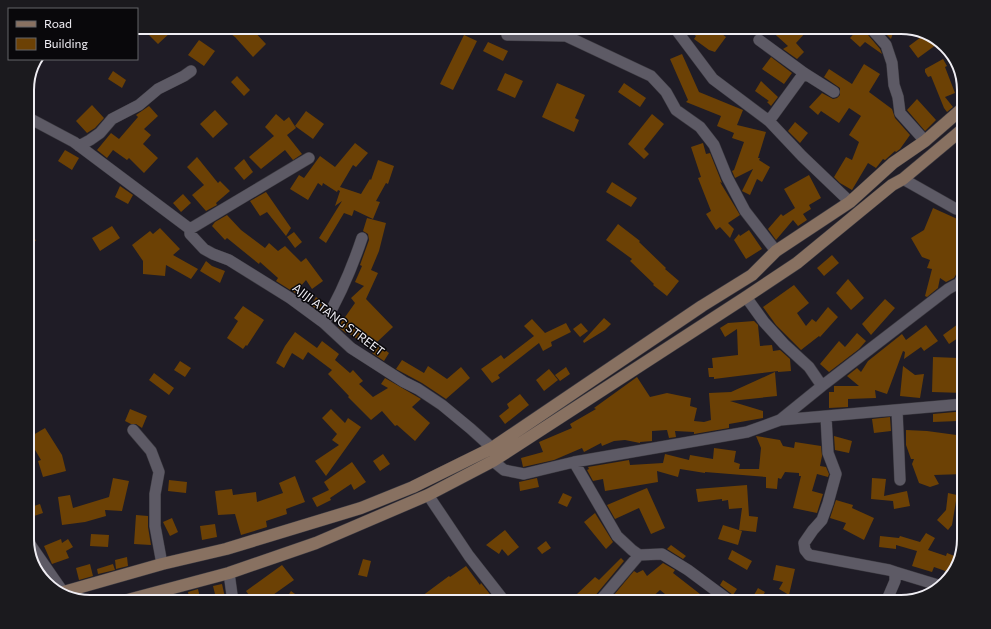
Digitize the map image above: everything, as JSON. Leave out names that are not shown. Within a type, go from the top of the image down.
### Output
[{"type":"main road","points":[[70,591],[162,564],[226,549],[361,508],[493,454],[702,306],[752,275],[776,251],[850,202],[894,162],[925,141],[957,113]]},
{"type":"main road","points":[[146,595],[229,573],[316,543],[428,495],[746,297],[797,262],[892,185],[903,179],[957,134]]},
{"type":"street","points":[[679,34],[714,79],[769,121],[802,156],[850,202]]},
{"type":"street","points":[[876,34],[886,45],[892,63],[894,85],[898,97],[900,113],[925,141]]},
{"type":"street","points":[[507,35],[566,36],[651,76],[666,92],[676,110],[700,126],[714,145],[727,177],[745,211],[776,251]]},
{"type":"street","points":[[759,40],[804,73],[834,92]]},
{"type":"street","points":[[79,146],[100,134],[112,119],[139,105],[158,89],[191,71]]},
{"type":"street","points":[[769,121],[804,73]]},
{"type":"street","name":"AJIJI ATANG STREET","points":[[34,121],[74,142],[190,229],[190,234],[204,249],[229,260],[290,298],[324,323],[351,348],[447,409],[493,454],[504,470],[524,474],[574,462],[747,432],[780,420]]},
{"type":"street","points":[[190,229],[309,158]]},
{"type":"street","points":[[903,179],[956,210]]},
{"type":"street","points":[[324,323],[339,298],[353,266],[362,238]]},
{"type":"street","points":[[780,420],[948,289],[957,284]]},
{"type":"street","points":[[746,297],[764,322],[784,344],[809,367],[822,386]]},
{"type":"street","points":[[780,420],[957,405]]},
{"type":"street","points":[[897,410],[900,480]]},
{"type":"street","points":[[826,417],[828,453],[836,474],[822,520],[804,543],[805,550],[809,555],[889,570],[934,584]]},
{"type":"street","points":[[133,430],[151,451],[159,472],[155,494],[155,526],[162,564]]},
{"type":"street","points":[[574,462],[617,536],[632,550],[639,555],[662,554],[688,570],[722,595]]},
{"type":"street","points":[[428,495],[469,556],[500,595]]},
{"type":"street","points":[[36,554],[55,583]]},
{"type":"street","points":[[606,595],[639,555]]},
{"type":"street","points":[[889,595],[895,581],[895,572]]},
{"type":"street","points":[[229,573],[232,595]]},
{"type":"building","points":[[150,34],[169,34],[158,44],[149,35]]},
{"type":"building","points":[[231,34],[257,34],[266,44],[253,57]]},
{"type":"building","points":[[693,34],[722,34],[726,37],[715,52],[709,50],[694,39],[696,36]]},
{"type":"building","points":[[775,34],[804,34],[796,43],[804,52],[797,59],[783,49],[788,46]]},
{"type":"building","points":[[854,34],[867,34],[880,49],[882,54],[865,42],[860,47],[850,38]]},
{"type":"building","points":[[886,34],[893,34],[891,39]]},
{"type":"building","points":[[464,35],[477,41],[453,90],[440,84]]},
{"type":"building","points":[[920,38],[935,46],[918,58],[909,46]]},
{"type":"building","points":[[199,40],[215,51],[204,66],[188,55]]},
{"type":"building","points":[[488,42],[508,51],[503,61],[483,51]]},
{"type":"building","points":[[682,54],[699,92],[743,110],[737,125],[766,132],[758,158],[770,167],[762,182],[757,179],[750,195],[742,191],[753,169],[735,178],[732,171],[734,170],[744,142],[732,138],[734,133],[717,126],[721,116],[686,102],[688,100],[670,59]]},
{"type":"building","points":[[771,57],[792,73],[784,84],[762,69]]},
{"type":"building","points":[[943,59],[947,66],[945,67],[955,93],[945,97],[953,107],[947,112],[931,76],[928,77],[925,72],[925,69]]},
{"type":"building","points":[[864,64],[880,74],[869,92],[892,109],[895,118],[910,135],[900,149],[896,152],[895,151],[885,160],[883,159],[876,168],[868,163],[852,190],[840,183],[834,177],[846,157],[852,160],[859,142],[849,135],[861,116],[849,108],[839,123],[821,111],[818,115],[809,107],[822,93],[833,99],[840,95],[840,88],[824,77],[829,69],[852,84]]},
{"type":"building","points":[[113,71],[126,80],[122,88],[108,79]]},
{"type":"building","points":[[505,73],[523,81],[515,98],[497,90]]},
{"type":"building","points":[[237,76],[250,90],[244,96],[231,82]]},
{"type":"building","points":[[761,81],[778,97],[771,106],[767,102],[769,101],[755,91]]},
{"type":"building","points":[[557,83],[585,95],[575,118],[579,120],[574,132],[542,117]]},
{"type":"building","points":[[624,83],[646,98],[640,107],[618,92]]},
{"type":"building","points":[[917,99],[936,120],[925,131],[907,110]]},
{"type":"building","points":[[92,105],[104,118],[95,128],[87,133],[76,121]]},
{"type":"building","points":[[149,106],[158,116],[144,129],[151,135],[143,144],[158,158],[144,173],[129,158],[127,160],[113,150],[107,158],[97,150],[111,133],[119,139],[138,117],[136,115]]},
{"type":"building","points":[[215,110],[228,124],[213,138],[200,124]]},
{"type":"building","points":[[306,111],[324,124],[313,139],[295,126]]},
{"type":"building","points":[[276,114],[284,121],[289,117],[296,128],[287,135],[302,154],[293,160],[285,150],[261,169],[249,157],[274,136],[265,127]]},
{"type":"building","points":[[652,114],[664,124],[644,149],[649,154],[644,159],[628,144]]},
{"type":"building","points":[[795,122],[808,133],[800,143],[788,131]]},
{"type":"building","points":[[355,143],[368,153],[356,167],[353,165],[340,187],[361,194],[370,179],[371,180],[378,160],[394,166],[388,184],[386,183],[376,201],[380,202],[373,219],[354,210],[352,216],[344,213],[326,243],[319,238],[342,201],[335,206],[340,191],[338,190],[337,192],[323,183],[322,186],[318,183],[308,200],[290,189],[299,175],[304,178],[320,156],[335,167]]},
{"type":"building","points":[[703,143],[706,154],[710,153],[722,183],[720,182],[740,215],[728,223],[734,229],[730,238],[720,227],[716,230],[706,214],[711,211],[698,178],[701,177],[691,147]]},
{"type":"building","points":[[65,150],[79,158],[72,170],[58,161]]},
{"type":"building","points":[[197,157],[218,183],[220,181],[230,191],[216,203],[217,205],[206,211],[192,195],[204,185],[187,167]]},
{"type":"building","points":[[244,159],[253,172],[244,180],[234,168]]},
{"type":"building","points":[[809,175],[821,198],[809,205],[811,209],[803,214],[807,220],[798,226],[793,220],[776,240],[768,229],[781,214],[783,216],[795,208],[784,189]]},
{"type":"building","points":[[612,182],[637,198],[631,207],[606,192]]},
{"type":"building","points":[[120,186],[133,195],[128,204],[115,197]]},
{"type":"building","points":[[266,192],[291,228],[286,236],[267,212],[260,216],[250,201]]},
{"type":"building","points":[[183,194],[191,203],[181,212],[173,203]]},
{"type":"building","points":[[933,208],[957,219],[957,273],[954,278],[946,282],[940,278],[938,288],[927,297],[925,296],[932,269],[927,268],[930,260],[922,257],[911,238],[924,230]]},
{"type":"building","points":[[227,215],[241,230],[265,248],[269,243],[278,251],[285,246],[301,262],[306,258],[323,281],[312,289],[306,280],[295,293],[276,281],[278,278],[260,262],[259,264],[227,238],[225,240],[212,226],[215,222]]},
{"type":"building","points":[[367,218],[386,223],[379,251],[371,270],[378,273],[366,299],[393,327],[376,343],[389,353],[384,361],[372,353],[374,351],[338,327],[355,303],[351,298],[364,286],[355,282],[362,266],[360,265],[369,240],[368,234],[363,231]]},
{"type":"building","points":[[618,224],[640,241],[639,242],[666,268],[665,269],[679,281],[667,296],[653,285],[654,284],[630,261],[632,259],[606,240]]},
{"type":"building","points":[[112,226],[120,238],[100,251],[92,238]]},
{"type":"building","points":[[160,228],[180,249],[173,255],[198,269],[191,279],[166,265],[165,276],[143,274],[143,261],[132,245],[150,231],[153,234]]},
{"type":"building","points":[[749,230],[762,249],[746,259],[734,240],[739,234],[740,236]]},
{"type":"building","points":[[294,232],[302,242],[295,248],[287,237]]},
{"type":"building","points":[[832,255],[839,263],[824,276],[817,268]]},
{"type":"building","points":[[206,261],[212,266],[225,271],[220,283],[200,271]]},
{"type":"building","points":[[848,279],[864,298],[851,310],[836,293]]},
{"type":"building","points":[[794,285],[809,303],[797,313],[806,326],[812,319],[816,322],[828,307],[838,317],[820,337],[819,336],[801,350],[776,325],[763,307]]},
{"type":"building","points":[[316,297],[327,304],[322,313],[311,305]]},
{"type":"building","points":[[885,299],[895,308],[871,335],[862,324]]},
{"type":"building","points":[[243,306],[264,320],[247,346],[246,345],[243,349],[227,338],[238,321],[234,318]]},
{"type":"building","points":[[604,318],[611,324],[605,330],[584,343],[583,341]]},
{"type":"building","points":[[532,319],[545,333],[566,323],[571,332],[551,342],[552,346],[543,351],[539,343],[498,375],[500,378],[492,383],[481,369],[501,355],[504,359],[534,336],[524,326]]},
{"type":"building","points":[[754,321],[758,325],[760,346],[772,345],[773,351],[780,350],[790,359],[791,371],[778,371],[714,379],[714,377],[709,377],[708,368],[713,368],[712,358],[738,355],[737,329],[725,337],[720,328],[728,323]]},
{"type":"building","points":[[581,323],[588,331],[580,337],[573,329]]},
{"type":"building","points":[[926,325],[938,341],[924,351],[921,347],[904,359],[905,352],[903,351],[887,394],[875,390],[876,398],[848,399],[848,407],[829,408],[829,392],[834,392],[834,386],[859,386],[847,376],[857,368],[861,372],[868,361],[902,334],[906,340]]},
{"type":"building","points":[[957,325],[957,339],[949,344],[943,335]]},
{"type":"building","points":[[295,332],[317,348],[322,341],[339,354],[335,360],[350,373],[353,370],[363,381],[359,384],[373,397],[388,388],[381,384],[385,378],[421,399],[412,407],[430,423],[415,441],[397,425],[395,426],[382,411],[371,420],[328,374],[332,370],[308,352],[303,360],[292,353],[284,368],[276,363],[285,346]]},
{"type":"building","points":[[857,333],[866,341],[859,349],[829,372],[820,364],[839,341],[845,347]]},
{"type":"building","points":[[933,357],[957,358],[957,393],[932,392]]},
{"type":"building","points":[[402,360],[424,373],[428,366],[447,379],[461,367],[470,378],[446,399],[422,383],[396,369]]},
{"type":"building","points":[[180,361],[191,368],[185,377],[174,370]]},
{"type":"building","points":[[903,366],[915,375],[924,374],[920,398],[900,396]]},
{"type":"building","points":[[566,367],[570,374],[560,381],[555,375]]},
{"type":"building","points":[[549,369],[558,380],[544,391],[536,380]]},
{"type":"building","points":[[775,372],[777,396],[730,401],[763,411],[763,418],[729,424],[729,428],[694,434],[694,432],[675,431],[676,437],[669,438],[667,430],[652,431],[652,441],[640,443],[625,440],[614,441],[602,446],[601,443],[584,452],[582,448],[554,460],[523,467],[521,458],[543,452],[539,442],[572,428],[570,424],[596,409],[594,408],[637,377],[650,397],[667,393],[691,398],[690,406],[697,408],[694,421],[704,422],[711,420],[709,393],[731,392]]},
{"type":"building","points":[[154,373],[174,388],[169,395],[149,380]]},
{"type":"building","points":[[520,394],[529,405],[505,424],[499,416],[509,408],[507,404]]},
{"type":"building","points":[[130,409],[147,416],[142,428],[136,424],[131,424],[125,421]]},
{"type":"building","points":[[331,409],[345,423],[348,418],[361,427],[326,476],[315,461],[339,445],[332,440],[337,434],[322,418]]},
{"type":"building","points":[[957,412],[957,421],[933,422],[933,414]]},
{"type":"building","points":[[890,417],[891,431],[874,433],[872,419]]},
{"type":"building","points":[[45,428],[62,455],[66,471],[43,477],[38,461],[41,460],[34,448],[34,434]]},
{"type":"building","points":[[906,430],[957,435],[957,474],[934,475],[939,484],[930,487],[919,483],[912,464],[914,459],[911,459],[906,445]]},
{"type":"building","points":[[756,436],[780,440],[783,446],[794,448],[795,442],[821,446],[822,456],[820,466],[826,467],[829,474],[828,477],[817,474],[812,491],[823,494],[817,513],[793,508],[801,476],[799,476],[799,473],[785,472],[781,479],[778,478],[777,489],[766,488],[766,477],[705,473],[680,469],[678,477],[657,471],[658,482],[605,491],[603,479],[593,481],[587,470],[589,469],[588,467],[629,460],[630,465],[663,463],[665,454],[689,460],[690,455],[713,459],[714,448],[736,451],[734,462],[740,464],[739,469],[759,469],[761,448]]},
{"type":"building","points":[[834,436],[852,441],[849,453],[835,450]]},
{"type":"building","points":[[383,454],[390,464],[380,471],[373,461]]},
{"type":"building","points":[[352,462],[366,482],[354,490],[351,484],[330,498],[331,500],[317,507],[312,498],[329,490],[324,482]]},
{"type":"building","points":[[295,476],[305,502],[286,509],[287,514],[266,521],[267,527],[241,535],[235,514],[218,515],[215,491],[232,489],[233,495],[256,492],[257,502],[283,493],[279,483]]},
{"type":"building","points":[[113,478],[129,481],[122,511],[105,510],[106,516],[85,522],[62,525],[58,497],[70,495],[73,508],[109,497]]},
{"type":"building","points":[[537,478],[539,487],[520,491],[519,482]]},
{"type":"building","points":[[872,478],[886,479],[884,496],[907,491],[910,506],[894,509],[893,501],[871,499]]},
{"type":"building","points":[[169,480],[187,482],[186,493],[168,491]]},
{"type":"building","points":[[747,485],[749,516],[758,517],[756,532],[739,530],[742,508],[729,509],[728,500],[722,501],[722,499],[698,502],[696,489]]},
{"type":"building","points":[[647,488],[665,528],[651,534],[639,508],[615,519],[607,505]]},
{"type":"building","points":[[563,493],[572,497],[567,507],[558,503]]},
{"type":"building","points":[[948,493],[957,495],[952,525],[948,530],[937,520],[946,510]]},
{"type":"building","points":[[836,500],[853,505],[852,508],[874,518],[864,540],[843,529],[846,523],[830,518]]},
{"type":"building","points":[[40,504],[43,513],[34,516],[34,506]]},
{"type":"building","points":[[595,513],[613,542],[606,549],[584,522]]},
{"type":"building","points":[[136,515],[148,516],[151,545],[134,544]]},
{"type":"building","points":[[172,518],[178,532],[170,536],[163,522]]},
{"type":"building","points":[[215,524],[217,537],[202,540],[200,526]]},
{"type":"building","points":[[723,525],[742,531],[738,545],[718,539]]},
{"type":"building","points":[[505,530],[519,547],[508,556],[502,549],[499,554],[486,545]]},
{"type":"building","points":[[926,533],[935,538],[928,550],[946,556],[947,553],[954,556],[947,572],[934,567],[932,572],[912,566],[917,551],[896,545],[896,549],[879,547],[880,536],[899,538],[900,536],[920,542]]},
{"type":"building","points":[[91,534],[109,535],[108,547],[90,546]]},
{"type":"building","points":[[61,539],[62,543],[68,539],[73,547],[66,551],[69,558],[52,564],[44,546]]},
{"type":"building","points":[[546,541],[551,548],[542,554],[537,548]]},
{"type":"building","points":[[671,545],[686,556],[683,559],[667,549]]},
{"type":"building","points":[[732,550],[752,561],[747,570],[728,559]]},
{"type":"building","points":[[127,557],[128,566],[116,569],[115,560]]},
{"type":"building","points":[[621,558],[624,561],[596,595],[578,595],[595,577],[599,580]]},
{"type":"building","points":[[363,559],[371,561],[367,577],[358,575]]},
{"type":"building","points":[[663,563],[675,570],[673,573],[700,594],[666,595],[660,590],[655,595],[614,595],[634,571],[637,573],[643,570],[647,576]]},
{"type":"building","points":[[90,564],[93,576],[79,580],[76,568]]},
{"type":"building","points":[[113,564],[115,570],[98,574],[97,569]]},
{"type":"building","points":[[282,565],[294,580],[273,595],[249,595],[246,591]]},
{"type":"building","points":[[776,565],[795,569],[789,595],[779,589],[783,582],[773,580]]},
{"type":"building","points":[[466,566],[480,585],[481,583],[491,595],[423,595],[449,576],[450,577]]},
{"type":"building","points":[[723,580],[737,589],[733,595],[720,585]]},
{"type":"building","points":[[222,584],[224,595],[215,595],[213,586]]},
{"type":"building","points":[[758,588],[765,592],[763,595],[754,595]]},
{"type":"building","points":[[198,589],[199,595],[189,595],[188,592]]},
{"type":"building","points":[[291,591],[296,595],[288,595]]}]
